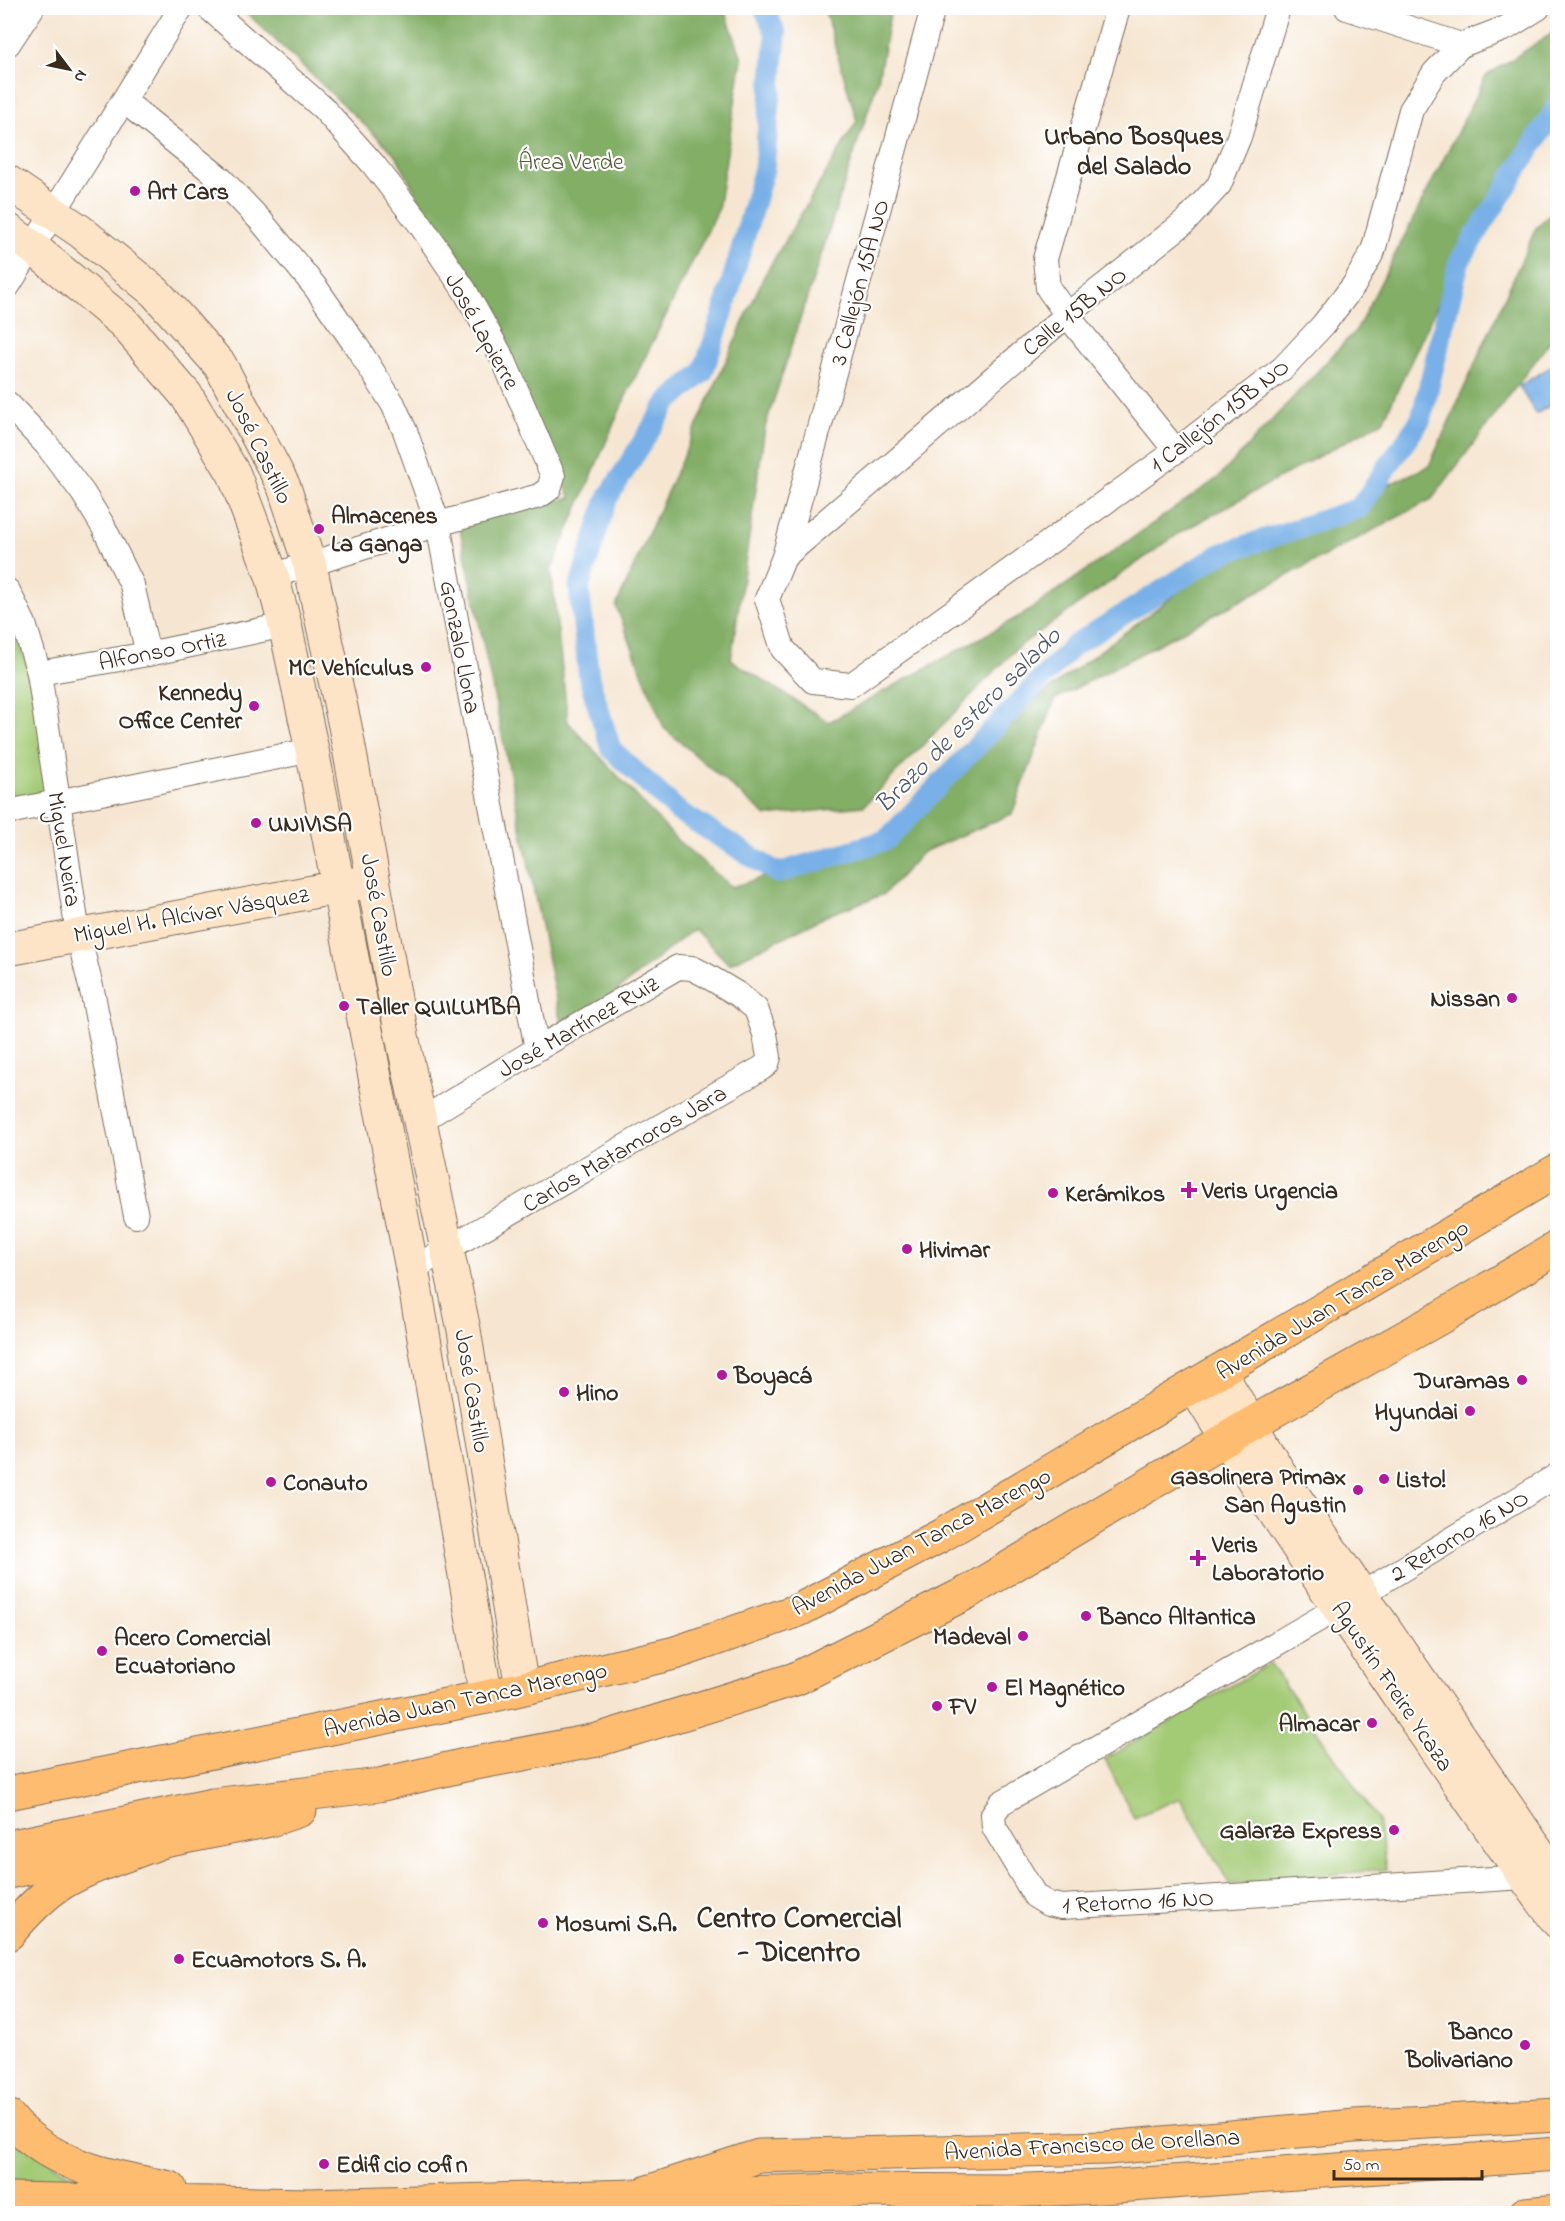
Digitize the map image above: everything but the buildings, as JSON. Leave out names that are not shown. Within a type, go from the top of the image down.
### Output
[{"type":"main road","name":"Avenida Juan Tanca Marengo","points":[[8,1793],[486,1697],[675,1653],[799,1610],[942,1534],[1557,1170]]},
{"type":"main road","points":[[8,1872],[270,1820],[379,1785],[465,1765],[597,1740],[795,1679],[968,1592],[1239,1431],[1443,1316],[1557,1247]]},
{"type":"main road","points":[[8,1847],[213,1805],[379,1785]]},
{"type":"main road","points":[[8,1934],[39,1901],[59,1885],[80,1873],[160,1842]]},
{"type":"main road","name":"Avenida Francisco de Orellana","points":[[633,2197],[759,2156],[1107,2148],[1354,2126],[1557,2115]]},
{"type":"main road","points":[[8,2116],[16,2127],[34,2142],[52,2154],[78,2166],[109,2176],[248,2204]]},
{"type":"main road","name":"Avenida Francisco de Orellana","points":[[8,2199],[310,2205],[847,2190],[1005,2191],[1104,2187],[1557,2154]]},
{"type":"main road","points":[[1524,2214],[1557,2211]]},
{"type":"street","points":[[8,44],[32,8]]},
{"type":"street","points":[[8,285],[20,238],[54,213],[181,8]]},
{"type":"street","name":"José Lapierre","points":[[209,8],[317,102],[373,164],[420,224],[465,291],[504,361],[553,476],[547,491],[539,496],[438,524],[310,566],[272,576]]},
{"type":"street","name":"3 Callejón 15A NO","points":[[851,685],[813,681],[783,650],[767,599],[784,557],[933,8]]},
{"type":"street","points":[[1119,8],[1046,260],[1048,288],[1176,451]]},
{"type":"street","name":"Calle 15B NO","points":[[784,557],[1067,315],[1185,222],[1219,185],[1239,137],[1278,8]]},
{"type":"street","points":[[1347,8],[1461,45],[1506,28],[1538,8]]},
{"type":"street","name":"1 Callejón 15B NO","points":[[851,685],[1176,451],[1283,368],[1323,325],[1354,285],[1372,251],[1411,110],[1434,73],[1461,45]]},
{"type":"street","name":"Gonzalo Llona","points":[[124,101],[221,179],[261,221],[316,288],[393,404],[438,524],[537,1049]]},
{"type":"street","name":"José Castillo","points":[[8,182],[80,231],[155,292],[220,365],[284,487],[310,566],[345,726],[401,1031],[464,1330],[522,1688]]},
{"type":"street","name":"José Castillo","points":[[20,238],[124,323],[186,395],[234,474],[272,576],[312,750],[412,1269],[486,1697]]},
{"type":"street","points":[[8,404],[46,444],[83,493],[103,526],[132,585],[148,654]]},
{"type":"street","name":"Miguel Neira","points":[[8,591],[24,624],[39,673],[78,934],[93,995],[136,1216]]},
{"type":"street","name":"Alfonso Ortiz","points":[[39,673],[148,654],[285,625]]},
{"type":"street","points":[[8,812],[312,750]]},
{"type":"street","name":"Miguel H. Alcívar Vásquez","points":[[8,949],[78,934],[375,881]]},
{"type":"street","name":"José Martínez Ruiz","points":[[420,1121],[537,1049],[678,967],[692,968],[739,995]]},
{"type":"street","name":"Carlos Matamoros Jara","points":[[412,1269],[767,1064],[769,1058],[765,1034],[756,1010],[739,995]]},
{"type":"street","name":"Agustín Freire Ycaza","points":[[1206,1378],[1239,1431],[1287,1486],[1349,1601],[1547,1873],[1557,1922]]},
{"type":"street","name":"2 Retorno 16 NO","points":[[1349,1601],[1557,1475]]},
{"type":"street","name":"1 Retorno 16 NO","points":[[1349,1601],[1001,1803],[993,1814],[994,1827],[1035,1896],[1048,1904],[1062,1907],[1547,1873]]},
{"type":"green space","name":"Área Verde","points":[[238,8],[724,8],[742,58],[718,210],[625,398],[551,570],[568,722],[677,840],[732,887],[899,834],[992,732],[1220,561],[1429,466],[1536,228],[1557,207],[1557,332],[1432,499],[1055,699],[1012,814],[923,852],[884,894],[828,915],[729,964],[694,929],[563,1034],[458,519],[571,498],[396,155],[251,17]]},
{"type":"green space","points":[[824,8],[891,8],[878,80],[765,427],[731,660],[829,722],[1027,612],[1219,477],[1357,329],[1486,76],[1557,30],[1557,102],[1458,262],[1383,421],[1181,532],[1017,648],[864,806],[766,816],[664,728],[616,606],[764,276],[857,121]]},
{"type":"green space","points":[[8,616],[25,660],[31,684],[52,802],[8,810]]},
{"type":"green space","points":[[1270,1663],[1378,1820],[1386,1869],[1230,1885],[1180,1798],[1134,1818],[1105,1759]]},
{"type":"green space","points":[[8,2136],[87,2184],[8,2179]]},
{"type":"water","points":[[1557,363],[1557,401],[1536,414],[1519,386]]},
{"type":"waterway","name":"Brazo de estero salado","points":[[764,8],[776,34],[764,169],[722,316],[703,372],[667,403],[607,499],[579,588],[589,678],[611,749],[678,811],[778,873],[886,840],[1073,646],[1220,554],[1359,508],[1421,419],[1459,262],[1558,105]]},
{"type":"place","name":"Art Cars","points":[[135,191]]},
{"type":"place","name":"Almacenes La Ganga","points":[[319,529]]},
{"type":"place","name":"MC Vehículus","points":[[426,667]]},
{"type":"place","name":"Kennedy Office Center","points":[[254,706]]},
{"type":"place","name":"UNIVISA","points":[[256,823]]},
{"type":"place","name":"Nissan","points":[[1512,998]]},
{"type":"place","name":"Taller QUILUMBA","points":[[344,1006]]},
{"type":"place","name":"Veris Urgencia","points":[[1189,1190]]},
{"type":"place","name":"Kerámikos","points":[[1053,1193]]},
{"type":"place","name":"Hivimar","points":[[907,1249]]},
{"type":"place","name":"Boyacá","points":[[722,1375]]},
{"type":"place","name":"Duramas","points":[[1522,1380]]},
{"type":"place","name":"Hino","points":[[564,1392]]},
{"type":"place","name":"Hyundai","points":[[1470,1411]]},
{"type":"place","name":"Listo!","points":[[1384,1479]]},
{"type":"place","name":"Conauto","points":[[271,1482]]},
{"type":"place","name":"Gasolinera Primax San Agustin","points":[[1358,1490]]},
{"type":"place","name":"Veris Laboratorio","points":[[1198,1558]]},
{"type":"place","name":"Banco Altantica","points":[[1086,1616]]},
{"type":"place","name":"Madeval","points":[[1023,1636]]},
{"type":"place","name":"Acero Comercial Ecuatoriano","points":[[102,1651]]},
{"type":"place","name":"El Magnético","points":[[992,1687]]},
{"type":"place","name":"FV","points":[[937,1706]]},
{"type":"place","name":"Almacar","points":[[1372,1723]]},
{"type":"place","name":"Galarza Express","points":[[1394,1830]]},
{"type":"place","name":"Mosumi S.A.","points":[[543,1923]]},
{"type":"place","name":"Ecuamotors S. A.","points":[[179,1959]]},
{"type":"place","name":"Banco Bolivariano","points":[[1525,2045]]},
{"type":"place","name":"Edificio cofin","points":[[324,2164]]},
{"type":"district","name":"Urbano Bosques del Salado","points":[[1134,150]]},
{"type":"district","name":"Centro Comercial - Dicentro","points":[[799,1934]]}]
